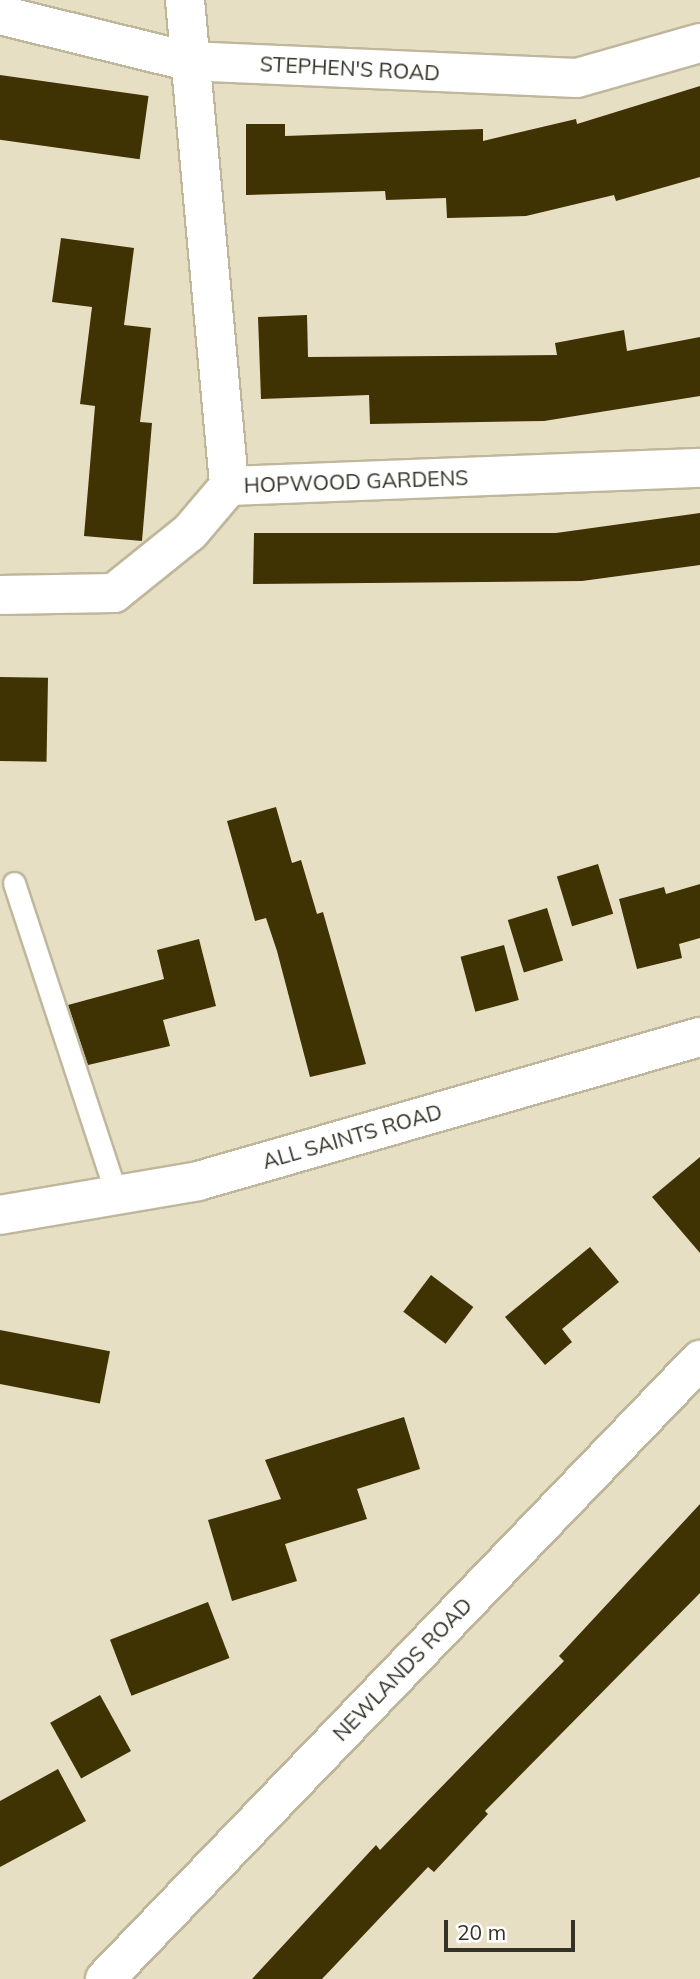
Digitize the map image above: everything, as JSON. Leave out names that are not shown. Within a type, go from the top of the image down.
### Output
[{"type":"street","name":"HOPWOOD GARDENS","points":[[185,0],[187,61],[229,486],[700,468]]},
{"type":"street","name":"STEPHEN'S ROAD","points":[[0,15],[187,61],[577,78],[700,43]]},
{"type":"street","points":[[0,595],[114,593],[190,532],[229,486]]},
{"type":"street","name":"ALL SAINTS ROAD","points":[[0,1215],[198,1181],[700,1037]]},
{"type":"street","name":"NEWLANDS ROAD","points":[[105,1979],[700,1360]]},
{"type":"lane","points":[[14,883],[116,1194]]},
{"type":"building","points":[[0,75],[149,96],[140,159],[0,140]]},
{"type":"building","points":[[700,86],[700,177],[616,201],[614,195],[526,216],[447,218],[446,198],[386,200],[385,191],[246,195],[246,124],[285,124],[285,136],[483,129],[483,141],[576,119],[577,124]]},
{"type":"building","points":[[61,238],[134,248],[124,325],[151,328],[140,422],[152,423],[142,541],[84,536],[95,406],[80,404],[92,307],[52,302]]},
{"type":"building","points":[[307,315],[308,357],[557,355],[555,343],[624,330],[627,351],[700,337],[700,396],[544,421],[370,424],[369,395],[261,399],[258,317]]},
{"type":"building","points":[[700,513],[700,565],[582,581],[253,584],[254,533],[556,533]]},
{"type":"building","points":[[0,677],[48,678],[47,762],[0,761]]},
{"type":"building","points":[[276,807],[292,863],[301,860],[317,914],[323,912],[366,1064],[310,1077],[266,918],[255,921],[227,821]]},
{"type":"building","points":[[598,864],[613,914],[572,926],[557,877]]},
{"type":"building","points":[[700,884],[700,938],[679,944],[682,958],[637,969],[619,899],[664,887],[666,894]]},
{"type":"building","points":[[547,908],[563,961],[524,973],[508,920]]},
{"type":"building","points":[[199,939],[216,1006],[163,1020],[170,1046],[88,1065],[68,1005],[164,979],[157,950]]},
{"type":"building","points":[[504,945],[519,1000],[475,1012],[461,957]]},
{"type":"building","points":[[700,1157],[700,1253],[652,1197]]},
{"type":"building","points":[[590,1247],[619,1282],[562,1329],[572,1342],[545,1365],[505,1317]]},
{"type":"building","points":[[431,1275],[473,1307],[446,1344],[403,1312]]},
{"type":"building","points":[[0,1330],[110,1351],[100,1403],[0,1384]]},
{"type":"building","points":[[404,1417],[420,1469],[357,1489],[367,1519],[285,1544],[297,1581],[232,1601],[208,1520],[281,1499],[265,1460]]},
{"type":"building","points":[[700,1504],[700,1593],[485,1811],[488,1814],[434,1872],[428,1867],[322,1979],[252,1979],[376,1845],[380,1850],[564,1661],[559,1656]]},
{"type":"building","points":[[208,1602],[230,1658],[131,1696],[110,1640]]},
{"type":"building","points":[[100,1695],[131,1751],[81,1779],[50,1723]]},
{"type":"building","points":[[58,1769],[86,1821],[0,1867],[0,1801]]}]
